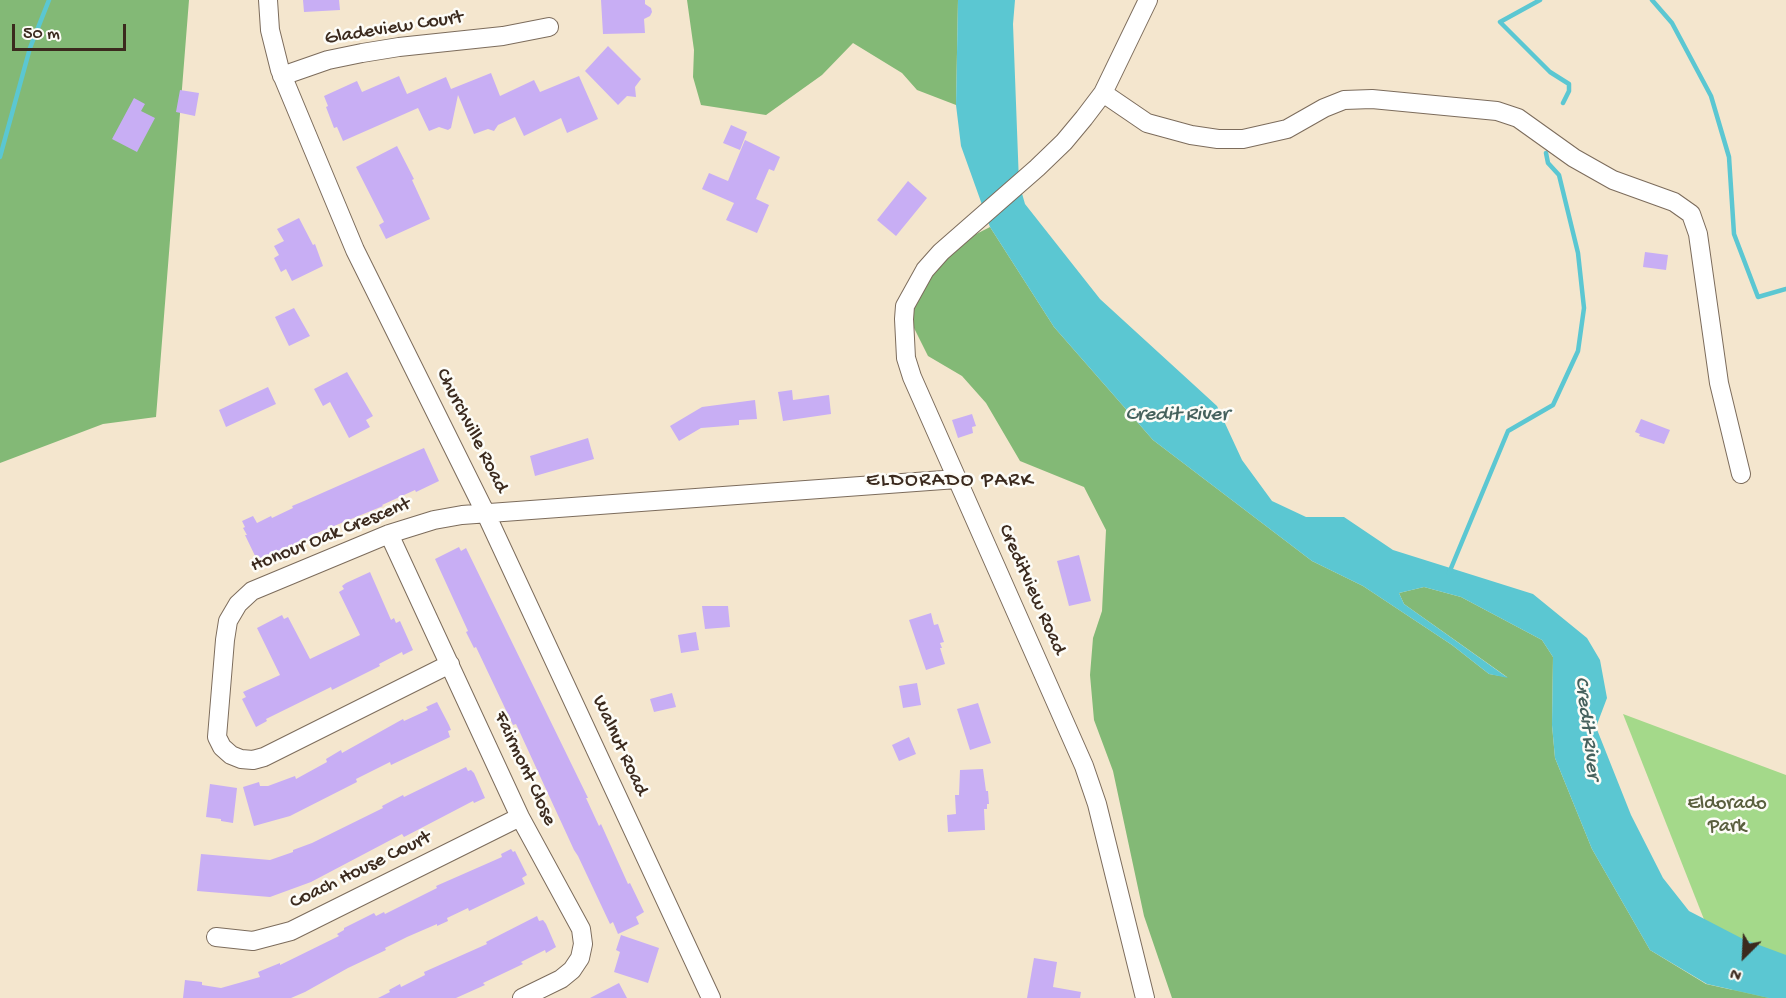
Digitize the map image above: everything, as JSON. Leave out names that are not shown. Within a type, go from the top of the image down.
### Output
[{"type":"street","name":"Churchville Road","points":[[268,0],[270,30],[282,76],[355,250],[486,513],[957,479]]},
{"type":"street","name":"Creditview Road","points":[[1145,998],[1097,804],[1087,775],[912,377],[906,358],[904,319],[905,306],[925,270],[1037,168],[1072,133],[1103,93],[1148,0]]},
{"type":"street","name":"Gladeview Court","points":[[282,76],[328,60],[399,46],[503,36],[549,27]]},
{"type":"street","points":[[1103,93],[1147,123],[1191,135],[1218,139],[1243,139],[1287,129],[1324,108],[1344,100],[1372,99],[1497,111],[1518,118],[1574,158],[1613,180],[1674,202],[1691,214],[1698,234],[1719,383],[1741,474]]},
{"type":"street","name":"Honour Oak Crescent","points":[[450,664],[264,757],[253,760],[231,755],[222,747],[217,737],[228,621],[238,604],[252,591],[389,534],[434,520],[486,513]]},
{"type":"street","name":"Walnut Road","points":[[486,513],[711,998]]},
{"type":"street","name":"Fairmont Close","points":[[389,534],[520,818],[581,929],[583,944],[580,958],[572,970],[561,979],[522,998]]},
{"type":"street","name":"Coach House Court","points":[[216,937],[253,941],[291,930],[520,818]]},
{"type":"green space","points":[[0,0],[189,0],[156,417],[103,424],[0,463]]},
{"type":"green space","points":[[687,0],[958,0],[956,105],[917,90],[902,73],[853,43],[822,75],[766,115],[701,105],[693,77],[694,50]]},
{"type":"green space","points":[[990,227],[1054,327],[1153,440],[1312,561],[1363,586],[1452,645],[1489,674],[1507,677],[1404,604],[1399,593],[1424,587],[1461,597],[1542,640],[1553,657],[1552,725],[1555,758],[1592,849],[1650,950],[1706,984],[1769,998],[1172,998],[1144,916],[1113,771],[1094,720],[1090,675],[1093,638],[1102,611],[1106,530],[1084,487],[1020,461],[986,403],[962,376],[928,356],[912,324],[912,282],[931,257]]},
{"type":"green space","name":"Eldorado Park","points":[[1623,714],[1786,775],[1786,998],[1735,998]]},
{"type":"water","name":"Credit River","points":[[958,0],[1015,0],[1013,24],[1019,183],[1025,204],[1100,299],[1217,406],[1242,460],[1272,501],[1306,517],[1344,517],[1393,550],[1533,594],[1587,638],[1600,660],[1607,698],[1596,727],[1631,815],[1663,878],[1689,911],[1743,939],[1786,955],[1786,998],[1769,998],[1707,984],[1650,950],[1592,849],[1555,758],[1552,725],[1553,657],[1542,640],[1461,597],[1424,587],[1399,593],[1404,604],[1508,678],[1489,674],[1452,645],[1363,586],[1312,561],[1153,440],[1054,327],[990,227],[961,146],[956,105]]},
{"type":"building","points":[[303,0],[339,0],[340,10],[304,12]]},
{"type":"building","points":[[601,0],[645,0],[645,4],[651,8],[652,12],[644,19],[645,33],[603,34]]},
{"type":"building","points":[[608,46],[641,79],[635,87],[636,97],[627,96],[618,105],[585,71]]},
{"type":"building","points":[[491,73],[500,96],[534,80],[540,92],[579,76],[598,119],[567,133],[561,118],[524,136],[515,117],[498,125],[494,131],[488,129],[474,134],[458,95],[451,128],[448,130],[439,127],[429,131],[418,108],[343,141],[337,127],[334,128],[324,96],[357,81],[362,92],[399,76],[407,94],[446,77],[451,89]]},
{"type":"building","points":[[180,90],[199,93],[195,116],[176,112]]},
{"type":"building","points":[[134,98],[145,104],[141,111],[155,118],[137,152],[112,139]]},
{"type":"building","points":[[731,125],[747,132],[740,150],[723,143]]},
{"type":"building","points":[[745,140],[780,157],[774,171],[769,169],[756,199],[769,205],[757,233],[726,220],[734,203],[702,189],[709,173],[728,181]]},
{"type":"building","points":[[397,146],[414,179],[412,180],[430,219],[386,239],[379,225],[384,222],[356,167]]},
{"type":"building","points":[[908,181],[927,198],[896,236],[877,220]]},
{"type":"building","points":[[299,218],[313,245],[315,244],[323,266],[292,281],[286,269],[281,272],[274,258],[279,255],[274,246],[284,241],[277,229]]},
{"type":"building","points":[[1645,252],[1668,255],[1666,270],[1643,267]]},
{"type":"building","points":[[294,308],[310,336],[289,346],[275,317]]},
{"type":"building","points":[[347,372],[373,416],[366,420],[370,427],[349,438],[330,402],[323,406],[314,389]]},
{"type":"building","points":[[268,387],[276,404],[226,427],[219,410]]},
{"type":"building","points":[[792,390],[793,400],[829,395],[831,414],[783,421],[778,392]]},
{"type":"building","points":[[755,400],[757,419],[739,420],[739,425],[701,428],[679,441],[670,426],[702,407]]},
{"type":"building","points":[[972,414],[976,426],[972,427],[973,433],[958,438],[952,420]]},
{"type":"building","points":[[1641,419],[1670,430],[1664,444],[1639,436],[1640,434],[1635,432]]},
{"type":"building","points":[[588,438],[594,459],[535,476],[530,456]]},
{"type":"building","points":[[424,448],[439,481],[312,535],[313,537],[306,541],[258,562],[245,535],[247,535],[242,521],[253,516],[257,523],[271,516],[272,518],[293,508],[292,506]]},
{"type":"building","points":[[459,547],[461,551],[466,548],[588,798],[586,798],[599,826],[601,824],[628,884],[630,883],[644,912],[636,917],[639,924],[618,934],[613,922],[610,924],[574,850],[516,724],[513,725],[476,647],[474,648],[466,632],[468,631],[435,559]]},
{"type":"building","points":[[1079,555],[1091,601],[1069,606],[1057,561]]},
{"type":"building","points":[[370,572],[391,620],[394,618],[396,623],[400,621],[413,650],[403,655],[402,652],[379,664],[380,666],[332,690],[331,687],[266,719],[267,721],[256,727],[242,699],[246,697],[243,692],[280,675],[257,628],[282,615],[284,619],[288,617],[310,659],[360,635],[339,592],[344,589],[342,586],[346,583]]},
{"type":"building","points":[[702,606],[728,606],[730,627],[705,629]]},
{"type":"building","points":[[931,613],[934,625],[938,624],[944,642],[940,643],[942,648],[940,648],[945,664],[926,670],[909,620]]},
{"type":"building","points":[[696,632],[699,650],[681,653],[678,635]]},
{"type":"building","points":[[917,683],[921,705],[903,708],[899,686]]},
{"type":"building","points":[[672,693],[676,707],[654,712],[650,699]]},
{"type":"building","points":[[437,702],[451,730],[448,731],[450,737],[391,765],[390,762],[356,779],[357,782],[290,816],[254,826],[243,787],[259,782],[260,786],[268,786],[295,776],[296,779],[327,762],[326,759],[341,750],[342,753],[403,719],[404,721],[428,710],[426,707]]},
{"type":"building","points":[[978,703],[991,743],[970,750],[957,709]]},
{"type":"building","points":[[909,737],[916,754],[899,761],[892,745]]},
{"type":"building","points":[[466,767],[468,771],[471,770],[474,773],[485,798],[474,803],[473,801],[404,837],[402,834],[311,882],[270,897],[197,891],[201,854],[270,860],[312,843],[383,808],[382,806],[403,795],[404,797]]},
{"type":"building","points":[[983,769],[989,804],[987,804],[987,809],[984,809],[985,830],[948,832],[947,815],[956,814],[955,795],[959,795],[960,770]]},
{"type":"building","points":[[210,784],[237,788],[233,823],[206,817]]},
{"type":"building","points":[[511,849],[515,851],[527,875],[522,878],[525,884],[469,911],[468,908],[447,918],[448,921],[437,926],[437,924],[407,937],[305,992],[291,998],[183,998],[185,980],[221,988],[260,977],[258,972],[280,963],[280,965],[339,936],[337,934],[344,928],[374,913],[376,916],[384,912],[385,914],[437,888],[436,886],[502,857],[501,854]]},
{"type":"building","points":[[537,916],[539,921],[543,920],[546,924],[556,947],[521,962],[523,964],[483,983],[485,985],[456,998],[378,998],[400,984],[401,987],[425,975],[424,972],[487,944],[486,942]]},
{"type":"building","points":[[621,935],[659,948],[648,983],[614,972],[620,952],[616,950]]},
{"type":"building","points":[[1034,958],[1057,962],[1053,987],[1081,992],[1080,998],[1027,998]]},
{"type":"building","points":[[619,983],[627,998],[590,998]]},
{"type":"waterway","points":[[0,157],[30,48],[49,0]]},
{"type":"waterway","points":[[1540,0],[1500,22],[1550,72],[1569,84],[1569,91],[1563,103]]},
{"type":"waterway","points":[[1652,0],[1672,23],[1711,96],[1729,157],[1734,234],[1758,297],[1786,289]]},
{"type":"waterway","points":[[1449,573],[1508,431],[1553,405],[1578,351],[1584,308],[1578,253],[1559,175],[1548,163],[1546,153]]},
{"type":"district","name":"ELDORADO PARK","points":[[950,482]]}]
